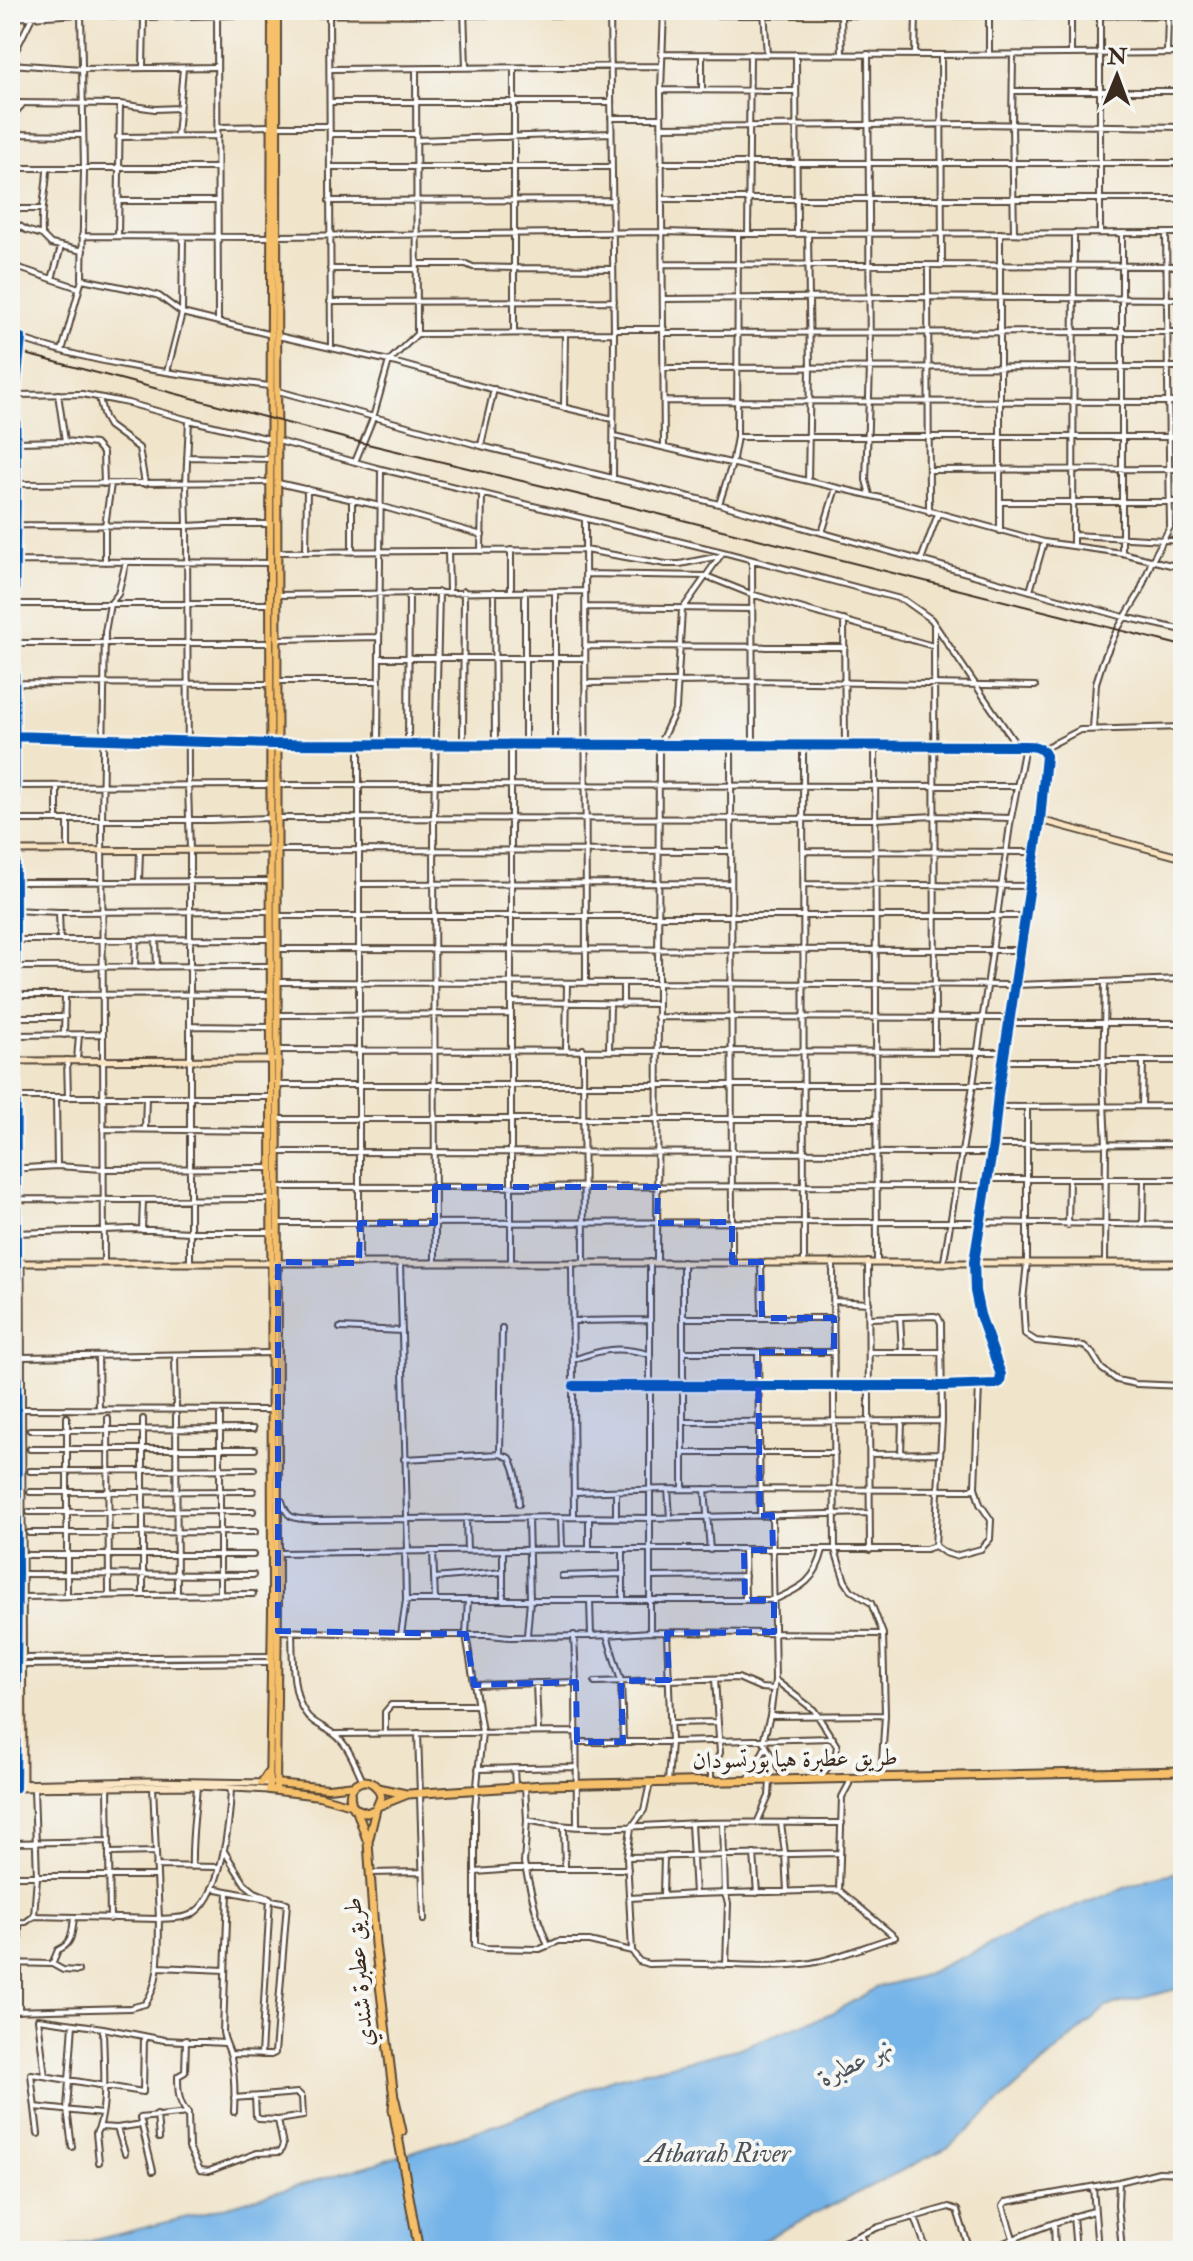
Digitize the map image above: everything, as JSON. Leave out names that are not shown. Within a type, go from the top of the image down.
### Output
[{"type":"highway","name":"طريق عطبرة هيا بورتسودان","points":[[408,1794],[577,1784],[1183,1771]]},
{"type":"highway","points":[[368,1842],[350,1794],[359,1783],[371,1782],[378,1788],[408,1794]]},
{"type":"highway","points":[[368,1842],[381,1797],[378,1788]]},
{"type":"highway","points":[[355,1808],[367,1813],[408,1794]]},
{"type":"highway","name":"طريق عطبرة شندي","points":[[368,1842],[381,2008],[421,2251]]},
{"type":"main road","points":[[274,12],[274,482],[277,552],[274,913],[271,939],[275,1050]]},
{"type":"main road","points":[[274,440],[270,563],[274,641]]},
{"type":"main road","points":[[274,850],[272,881],[278,1015],[272,1097],[275,1262],[272,1659],[275,1786]]},
{"type":"main road","points":[[275,1060],[278,1085],[278,1223],[272,1353],[278,1553],[275,1786]]},
{"type":"main road","points":[[261,1783],[273,1767]]},
{"type":"main road","points":[[275,1786],[328,1788],[359,1783]]},
{"type":"main road","points":[[275,1786],[355,1808]]},
{"type":"street","points":[[32,10],[32,17],[10,63],[82,69],[217,67]]},
{"type":"street","points":[[877,10],[941,10]]},
{"type":"street","points":[[1112,10],[1183,13]]},
{"type":"street","points":[[10,18],[110,12],[144,17],[239,12],[329,15],[610,12],[1100,15],[1166,12]]},
{"type":"street","points":[[610,12],[613,479]]},
{"type":"street","points":[[664,12],[661,54],[664,447]]},
{"type":"street","points":[[765,12],[767,55]]},
{"type":"street","points":[[1166,12],[1167,53]]},
{"type":"street","points":[[217,13],[218,322]]},
{"type":"street","points":[[464,13],[466,67]]},
{"type":"street","points":[[62,351],[82,279],[84,169],[81,14]]},
{"type":"street","points":[[329,15],[331,348]]},
{"type":"street","points":[[841,15],[842,54]]},
{"type":"street","points":[[915,55],[916,15]]},
{"type":"street","points":[[989,15],[989,55]]},
{"type":"street","points":[[1071,15],[1071,54]]},
{"type":"street","points":[[1100,15],[1100,233]]},
{"type":"street","points":[[143,67],[144,17]]},
{"type":"street","points":[[661,54],[1183,53]]},
{"type":"street","points":[[748,234],[750,54]]},
{"type":"street","points":[[796,54],[797,234]]},
{"type":"street","points":[[868,54],[870,368],[866,480],[870,496]]},
{"type":"street","points":[[702,55],[702,90]]},
{"type":"street","points":[[941,55],[942,265]]},
{"type":"street","points":[[1013,55],[1014,233]]},
{"type":"street","points":[[330,69],[661,66]]},
{"type":"street","points":[[177,136],[183,68]]},
{"type":"street","points":[[415,68],[417,334]]},
{"type":"street","points":[[514,68],[514,334]]},
{"type":"street","points":[[661,90],[796,91]]},
{"type":"street","points":[[1012,91],[1183,91]]},
{"type":"street","points":[[330,102],[611,102]]},
{"type":"street","points":[[10,103],[179,108]]},
{"type":"street","points":[[10,118],[22,104]]},
{"type":"street","points":[[118,236],[120,104]]},
{"type":"street","points":[[611,118],[661,118]]},
{"type":"street","points":[[661,127],[972,124],[1183,127]]},
{"type":"street","points":[[218,127],[329,126]]},
{"type":"street","points":[[330,134],[515,137],[611,133]]},
{"type":"street","points":[[10,134],[83,135]]},
{"type":"street","points":[[118,137],[218,136]]},
{"type":"street","points":[[661,163],[1183,163]]},
{"type":"street","points":[[329,167],[612,167]]},
{"type":"street","points":[[10,168],[217,168]]},
{"type":"street","points":[[42,235],[47,168]]},
{"type":"street","points":[[662,199],[1183,199]]},
{"type":"street","points":[[329,201],[613,200]]},
{"type":"street","points":[[118,201],[217,201]]},
{"type":"street","points":[[10,209],[42,209]]},
{"type":"street","points":[[10,220],[42,235],[48,242],[83,251]]},
{"type":"street","points":[[10,239],[16,224]]},
{"type":"street","points":[[82,236],[613,232],[1183,233]]},
{"type":"street","points":[[1000,233],[1000,531]]},
{"type":"street","points":[[1073,546],[1074,233]]},
{"type":"street","points":[[1122,233],[1122,553]]},
{"type":"street","points":[[1093,729],[1099,673],[1170,527],[1166,233]]},
{"type":"street","points":[[719,504],[737,437],[738,234]]},
{"type":"street","points":[[808,234],[808,481]]},
{"type":"street","points":[[167,373],[182,313],[183,237]]},
{"type":"street","points":[[52,279],[61,247]]},
{"type":"street","points":[[330,269],[466,264],[473,267],[613,269]]},
{"type":"street","points":[[663,264],[1183,266]]},
{"type":"street","points":[[10,265],[79,288]]},
{"type":"street","points":[[928,265],[929,512]]},
{"type":"street","points":[[82,279],[159,296],[182,313],[389,361],[614,419]]},
{"type":"street","points":[[664,299],[1183,299]]},
{"type":"street","points":[[330,302],[614,301]]},
{"type":"street","points":[[355,462],[373,418],[389,361],[417,334],[614,331],[928,334],[1183,332]]},
{"type":"street","points":[[564,408],[565,334]]},
{"type":"street","points":[[10,335],[62,351],[167,373],[275,389],[373,418],[719,504],[1124,617],[1183,630]]},
{"type":"street","points":[[16,1598],[22,1574],[16,1555],[19,1482],[16,1253],[13,1243],[15,1017],[12,786],[16,484],[12,394],[21,338]]},
{"type":"street","points":[[664,368],[1183,367]]},
{"type":"street","points":[[10,375],[16,378]]},
{"type":"street","points":[[481,446],[494,389]]},
{"type":"street","points":[[12,394],[82,394],[128,403],[904,600],[926,613],[934,623],[1017,746]]},
{"type":"street","points":[[58,394],[65,441]]},
{"type":"street","points":[[99,398],[109,426],[139,448],[145,484]]},
{"type":"street","points":[[664,401],[1183,402]]},
{"type":"street","points":[[189,420],[186,484],[190,1263]]},
{"type":"street","points":[[614,436],[870,496],[1044,542],[1122,553],[1183,568]]},
{"type":"street","points":[[737,437],[1183,437]]},
{"type":"street","points":[[15,442],[92,443],[100,448],[104,456],[104,484]]},
{"type":"street","points":[[187,457],[271,459]]},
{"type":"street","points":[[378,744],[381,469]]},
{"type":"street","points":[[929,470],[1183,469]]},
{"type":"street","points":[[16,484],[274,482],[380,506],[482,535]]},
{"type":"street","points":[[105,562],[105,526],[111,484]]},
{"type":"street","points":[[822,533],[836,488]]},
{"type":"street","points":[[306,552],[307,489]]},
{"type":"street","points":[[481,551],[482,495]]},
{"type":"street","points":[[352,499],[352,552]]},
{"type":"street","points":[[1000,502],[1183,502]]},
{"type":"street","points":[[921,560],[938,514]]},
{"type":"street","points":[[585,520],[586,983]]},
{"type":"street","points":[[15,525],[271,524]]},
{"type":"street","points":[[1074,535],[1183,541]]},
{"type":"street","points":[[1030,591],[1044,542]]},
{"type":"street","points":[[511,550],[511,591]]},
{"type":"street","points":[[277,552],[585,550],[666,564],[722,554]]},
{"type":"street","points":[[448,551],[449,591]]},
{"type":"street","points":[[650,1632],[649,1320],[658,1187],[659,745],[676,709],[682,610],[722,554]]},
{"type":"street","points":[[752,560],[753,745]]},
{"type":"street","points":[[15,561],[270,563]]},
{"type":"street","points":[[104,1263],[102,786],[105,643],[110,604],[118,594],[126,562]]},
{"type":"street","points":[[585,574],[706,576],[751,594],[933,646]]},
{"type":"street","points":[[463,745],[464,591]]},
{"type":"street","points":[[494,591],[495,745]]},
{"type":"street","points":[[525,591],[525,745]]},
{"type":"street","points":[[555,591],[555,745]]},
{"type":"street","points":[[276,595],[585,591]]},
{"type":"street","points":[[408,744],[409,592]]},
{"type":"street","points":[[435,1263],[434,785],[439,592]]},
{"type":"street","points":[[14,604],[271,604]]},
{"type":"street","points":[[585,607],[752,609]]},
{"type":"street","points":[[844,620],[845,745]]},
{"type":"street","points":[[934,623],[935,1051]]},
{"type":"street","points":[[15,643],[189,643],[379,637]]},
{"type":"street","points":[[585,646],[845,647]]},
{"type":"street","points":[[379,658],[585,658]]},
{"type":"street","points":[[15,683],[379,681]]},
{"type":"street","points":[[585,683],[754,681],[1035,686]]},
{"type":"street","points":[[1043,749],[1080,730],[1183,727]]},
{"type":"street","points":[[13,736],[274,744],[1025,746],[1043,749],[1046,756],[1040,820],[974,1262],[977,1301],[1002,1379],[996,1384],[942,1386],[574,1386]]},
{"type":"street","points":[[359,744],[359,1263]]},
{"type":"street","points":[[511,745],[511,1262]]},
{"type":"street","points":[[731,745],[732,1262]]},
{"type":"street","points":[[803,746],[804,1261]]},
{"type":"street","points":[[875,746],[877,1262]]},
{"type":"street","points":[[944,1261],[1016,786],[1025,746]]},
{"type":"street","points":[[12,786],[1016,786]]},
{"type":"street","points":[[57,786],[57,820]]},
{"type":"street","points":[[12,820],[1011,818]]},
{"type":"street","points":[[68,820],[68,851]]},
{"type":"street","points":[[1040,820],[1183,858]]},
{"type":"street","points":[[12,851],[731,851]]},
{"type":"street","points":[[139,882],[140,851]]},
{"type":"street","points":[[803,851],[1035,852]]},
{"type":"street","points":[[12,882],[272,881]]},
{"type":"street","points":[[358,884],[731,883]]},
{"type":"street","points":[[803,884],[1029,886]]},
{"type":"street","points":[[13,910],[190,910],[434,917],[1025,916]]},
{"type":"street","points":[[59,912],[60,939]]},
{"type":"street","points":[[135,967],[136,939]]},
{"type":"street","points":[[156,939],[157,967]]},
{"type":"street","points":[[12,940],[271,939]]},
{"type":"street","points":[[277,949],[1020,950]]},
{"type":"street","points":[[12,967],[272,966]]},
{"type":"street","points":[[16,1263],[1183,1263],[1182,979],[1015,985],[277,982]]},
{"type":"street","points":[[1105,982],[1105,1263]]},
{"type":"street","points":[[566,1049],[567,983]]},
{"type":"street","points":[[623,983],[623,1005]]},
{"type":"street","points":[[13,995],[272,995]]},
{"type":"street","points":[[64,1035],[65,996]]},
{"type":"street","points":[[510,1002],[657,1004]]},
{"type":"street","points":[[609,1049],[610,1005]]},
{"type":"street","points":[[278,1015],[510,1014]]},
{"type":"street","points":[[15,1017],[65,1017]]},
{"type":"street","points":[[657,1017],[982,1017],[1183,1023]]},
{"type":"street","points":[[191,1026],[272,1027]]},
{"type":"street","points":[[15,1035],[103,1034]]},
{"type":"street","points":[[77,1060],[79,1035]]},
{"type":"street","points":[[583,1049],[584,1262]]},
{"type":"street","points":[[275,1050],[1005,1052]]},
{"type":"street","points":[[67,1060],[68,1097]]},
{"type":"street","points":[[13,1061],[275,1060]]},
{"type":"street","points":[[1003,1061],[1183,1061]]},
{"type":"street","points":[[1142,1106],[1143,1061]]},
{"type":"street","points":[[278,1085],[1000,1084]]},
{"type":"street","points":[[13,1097],[272,1097]]},
{"type":"street","points":[[145,1129],[146,1097]]},
{"type":"street","points":[[56,1098],[57,1166]]},
{"type":"street","points":[[997,1107],[1183,1106]]},
{"type":"street","points":[[1027,1107],[1025,1334],[1036,1341],[1084,1346],[1102,1369],[1117,1380],[1183,1386]]},
{"type":"street","points":[[277,1119],[877,1119]]},
{"type":"street","points":[[103,1129],[272,1131]]},
{"type":"street","points":[[993,1145],[1183,1144]]},
{"type":"street","points":[[278,1152],[991,1153]]},
{"type":"street","points":[[13,1169],[57,1166],[103,1169],[272,1168]]},
{"type":"street","points":[[278,1187],[957,1187],[1027,1179],[1182,1179]]},
{"type":"street","points":[[1068,1225],[1069,1179]]},
{"type":"street","points":[[1143,1225],[1144,1179]]},
{"type":"street","points":[[15,1199],[273,1199]]},
{"type":"street","points":[[142,1230],[143,1200]]},
{"type":"street","points":[[278,1223],[952,1222],[1183,1225]]},
{"type":"street","points":[[15,1233],[142,1230],[273,1232]]},
{"type":"street","points":[[572,1262],[574,1517]]},
{"type":"street","points":[[683,1262],[683,1489]]},
{"type":"street","points":[[761,1262],[762,1318]]},
{"type":"street","points":[[833,1262],[835,1550],[845,1581],[851,1590],[871,1603],[883,1634],[885,1715],[881,1777]]},
{"type":"street","points":[[868,1262],[870,1550]]},
{"type":"street","points":[[16,1263],[13,1310],[16,1356]]},
{"type":"street","points":[[400,1263],[406,1520],[406,1600],[401,1635]]},
{"type":"street","points":[[834,1301],[869,1303]]},
{"type":"street","points":[[869,1318],[934,1316],[940,1319],[942,1421],[935,1546]]},
{"type":"street","points":[[900,1317],[902,1352]]},
{"type":"street","points":[[684,1318],[834,1318]]},
{"type":"street","points":[[572,1321],[649,1320]]},
{"type":"street","points":[[340,1328],[402,1331]]},
{"type":"street","points":[[500,1454],[502,1328]]},
{"type":"street","points":[[573,1360],[601,1350],[649,1354]]},
{"type":"street","points":[[684,1352],[834,1352]]},
{"type":"street","points":[[758,1352],[760,1516]]},
{"type":"street","points":[[869,1352],[942,1352]]},
{"type":"street","points":[[16,1356],[272,1353]]},
{"type":"street","points":[[175,1355],[177,1594]]},
{"type":"street","points":[[98,1356],[99,1410]]},
{"type":"street","points":[[935,1546],[955,1556],[981,1549],[990,1539],[991,1520],[980,1504],[975,1487],[979,1385]]},
{"type":"street","points":[[16,1409],[176,1413],[272,1410]]},
{"type":"street","points":[[16,1409],[13,1456],[19,1482],[14,1506],[18,1663],[13,1743],[16,1786]]},
{"type":"street","points":[[220,1415],[220,1594]]},
{"type":"street","points":[[67,1417],[67,1596]]},
{"type":"street","points":[[108,1418],[109,1596]]},
{"type":"street","points":[[143,1419],[143,1595]]},
{"type":"street","points":[[901,1454],[902,1421]]},
{"type":"street","points":[[683,1422],[942,1421]]},
{"type":"street","points":[[30,1430],[253,1429]]},
{"type":"street","points":[[30,1449],[255,1449]]},
{"type":"street","points":[[683,1453],[835,1453]]},
{"type":"street","points":[[870,1454],[940,1453]]},
{"type":"street","points":[[404,1459],[500,1454],[510,1458],[515,1467],[519,1504]]},
{"type":"street","points":[[30,1471],[254,1469]]},
{"type":"street","points":[[574,1492],[649,1489],[971,1490],[975,1487]]},
{"type":"street","points":[[668,1489],[670,1517]]},
{"type":"street","points":[[705,1489],[710,1550]]},
{"type":"street","points":[[30,1492],[253,1491]]},
{"type":"street","points":[[616,1491],[616,1517]]},
{"type":"street","points":[[275,1500],[281,1499],[285,1512],[292,1518],[315,1520],[869,1513]]},
{"type":"street","points":[[29,1512],[253,1511]]},
{"type":"street","points":[[772,1515],[775,1680],[763,1741],[785,1779]]},
{"type":"street","points":[[561,1517],[562,1550]]},
{"type":"street","points":[[589,1517],[589,1549]]},
{"type":"street","points":[[466,1518],[467,1551]]},
{"type":"street","points":[[527,1636],[530,1600],[528,1518]]},
{"type":"street","points":[[29,1533],[255,1532]]},
{"type":"street","points":[[278,1553],[589,1549],[870,1550],[926,1549],[935,1546]]},
{"type":"street","points":[[623,1549],[623,1600]]},
{"type":"street","points":[[744,1550],[745,1600]]},
{"type":"street","points":[[406,1600],[774,1600],[804,1586],[813,1577],[823,1550]]},
{"type":"street","points":[[433,1551],[435,1600]]},
{"type":"street","points":[[503,1551],[503,1600]]},
{"type":"street","points":[[16,1555],[253,1555]]},
{"type":"street","points":[[434,1578],[503,1572]]},
{"type":"street","points":[[22,1574],[253,1575]]},
{"type":"street","points":[[562,1576],[623,1574]]},
{"type":"street","points":[[650,1577],[745,1576]]},
{"type":"street","points":[[16,1598],[253,1594]]},
{"type":"street","points":[[468,1600],[466,1634],[482,1732],[475,1808],[475,1945],[540,1949],[559,1941],[589,1941],[632,1951]]},
{"type":"street","points":[[590,1600],[591,1636]]},
{"type":"street","points":[[278,1631],[527,1636],[650,1632],[883,1634]]},
{"type":"street","points":[[292,1632],[293,1666],[301,1705],[309,1718],[334,1734],[347,1747],[359,1783]]},
{"type":"street","points":[[667,1633],[671,1723],[668,1782]]},
{"type":"street","points":[[574,1635],[577,1826]]},
{"type":"street","points":[[607,1635],[621,1681],[623,1742]]},
{"type":"street","points":[[18,1663],[272,1659]]},
{"type":"street","points":[[711,1781],[711,1771],[720,1753],[715,1679]]},
{"type":"street","points":[[595,1682],[741,1679],[761,1688],[774,1689]]},
{"type":"street","points":[[775,1680],[807,1703],[819,1716],[837,1746],[837,1754],[819,1778]]},
{"type":"street","points":[[474,1685],[576,1682]]},
{"type":"street","points":[[536,1683],[538,1732]]},
{"type":"street","points":[[16,1703],[16,1786]]},
{"type":"street","points":[[385,1733],[385,1712],[391,1705],[477,1705]]},
{"type":"street","points":[[770,1716],[885,1715]]},
{"type":"street","points":[[671,1723],[718,1722]]},
{"type":"street","points":[[334,1734],[577,1732]]},
{"type":"street","points":[[418,1733],[424,1920]]},
{"type":"street","points":[[577,1742],[833,1738]]},
{"type":"street","points":[[748,1780],[765,1748]]},
{"type":"street","points":[[478,1769],[576,1767]]},
{"type":"street","points":[[514,1768],[515,1787]]},
{"type":"street","points":[[839,1890],[842,1797],[850,1778]]},
{"type":"street","points":[[757,1823],[769,1796],[770,1779]]},
{"type":"street","points":[[16,1786],[147,1781],[261,1783],[275,1786]]},
{"type":"street","points":[[630,1898],[839,1890],[895,1937],[835,1958],[808,1963],[726,1965],[648,1964],[639,1961],[632,1951],[627,1857],[631,1828],[644,1810],[650,1782]]},
{"type":"street","points":[[16,1786],[275,1786]]},
{"type":"street","points":[[10,2011],[130,2008],[144,2005],[150,1998],[158,1967],[159,1919],[153,1786]]},
{"type":"street","points":[[192,1867],[191,1837],[197,1786]]},
{"type":"street","points":[[108,1787],[110,1919]]},
{"type":"street","points":[[10,1923],[28,1921],[34,1916],[159,1919],[188,1916],[206,1902],[219,1867],[230,1823],[231,1787]]},
{"type":"street","points":[[525,1787],[525,1869],[548,1946]]},
{"type":"street","points":[[34,1788],[37,1877],[34,1916]]},
{"type":"street","points":[[527,1820],[564,1826],[631,1828],[723,1823],[842,1823]]},
{"type":"street","points":[[723,1823],[725,1894],[728,1903],[726,1965]]},
{"type":"street","points":[[781,1823],[787,1892]]},
{"type":"street","points":[[691,1824],[695,1894]]},
{"type":"street","points":[[564,1826],[565,1868]]},
{"type":"street","points":[[10,1843],[109,1841]]},
{"type":"street","points":[[224,1850],[245,1884],[270,1898],[261,2055]]},
{"type":"street","points":[[109,1853],[156,1852]]},
{"type":"street","points":[[627,1857],[840,1853]]},
{"type":"street","points":[[754,1854],[757,1893]]},
{"type":"street","points":[[663,1895],[664,1856]]},
{"type":"street","points":[[156,1866],[219,1867]]},
{"type":"street","points":[[476,1872],[628,1869]]},
{"type":"street","points":[[370,1873],[422,1872]]},
{"type":"street","points":[[10,1876],[157,1876]]},
{"type":"street","points":[[212,1888],[287,1903],[275,2053],[231,2054]]},
{"type":"street","points":[[228,1892],[223,2032],[231,2054],[235,2083],[234,2112]]},
{"type":"street","points":[[52,1964],[58,1950],[68,1945],[74,1918]]},
{"type":"street","points":[[19,1923],[19,2011]]},
{"type":"street","points":[[10,1963],[52,1964],[63,1970],[78,1971]]},
{"type":"street","points":[[158,1967],[225,1970]]},
{"type":"street","points":[[37,2010],[45,2076]]},
{"type":"street","points":[[38,2019],[164,2040],[225,2043]]},
{"type":"street","points":[[72,2147],[67,2109],[73,2024]]},
{"type":"street","points":[[99,2162],[96,2133],[104,2103],[103,2028]]},
{"type":"street","points":[[38,2134],[30,2075],[144,2091],[144,2036]]},
{"type":"street","points":[[186,2040],[185,2072],[178,2076],[178,2089],[182,2108],[188,2113],[189,2148],[200,2170],[204,2172],[257,2153],[280,2152],[283,2145],[278,2120]]},
{"type":"street","points":[[234,2098],[290,2093],[300,2095],[303,2116],[278,2120],[257,2118],[255,2097]]},
{"type":"street","points":[[35,2107],[102,2114]]},
{"type":"street","points":[[153,2171],[141,2118],[188,2113]]},
{"type":"street","points":[[157,2115],[159,2138]]},
{"type":"street","points":[[100,2127],[142,2124]]},
{"type":"street","points":[[117,2128],[125,2153]]},
{"type":"street","points":[[1013,2238],[1003,2206],[1006,2202],[1159,2172],[1183,2173]]},
{"type":"street","points":[[1119,2182],[1122,2251]]},
{"type":"street","points":[[1093,2187],[1098,2251]]},
{"type":"street","points":[[822,2251],[861,2234],[949,2207],[957,2210],[970,2251]]},
{"type":"street","points":[[986,2251],[1013,2238],[1094,2211]]},
{"type":"street","points":[[1073,2216],[1076,2251]]},
{"type":"street","points":[[915,2217],[927,2251]]},
{"type":"street","points":[[1054,2223],[1055,2251]]},
{"type":"street","points":[[861,2234],[868,2251]]},
{"type":"highlighted area","points":[[435,1187],[658,1187],[657,1223],[732,1222],[732,1262],[761,1262],[762,1318],[834,1318],[834,1352],[758,1352],[760,1516],[772,1515],[773,1550],[744,1550],[745,1600],[774,1600],[774,1632],[667,1633],[669,1680],[621,1681],[623,1742],[577,1742],[576,1682],[474,1685],[466,1634],[278,1631],[278,1262],[359,1263],[360,1223],[435,1223]]},
{"type":"water","name":"Atbarah River","points":[[1183,1871],[1183,1990],[1106,2007],[949,2147],[741,2251],[50,2251],[200,2214],[377,2163],[502,2123],[612,2079],[737,2049],[832,2013],[878,1987],[921,1976],[1056,1914],[1151,1878]]},
{"type":"railway","points":[[10,350],[363,443],[1183,646]]},
{"type":"cycle path","points":[[15,1788],[14,604],[15,395],[21,338]]},
{"type":"cycle path","points":[[10,736],[271,744],[1026,746],[1044,752],[1040,820],[974,1262],[980,1315],[1001,1375],[1000,1382],[942,1386],[574,1386]]},
{"type":"water label","name":"نهر عطبرة","points":[[856,2062]]}]
